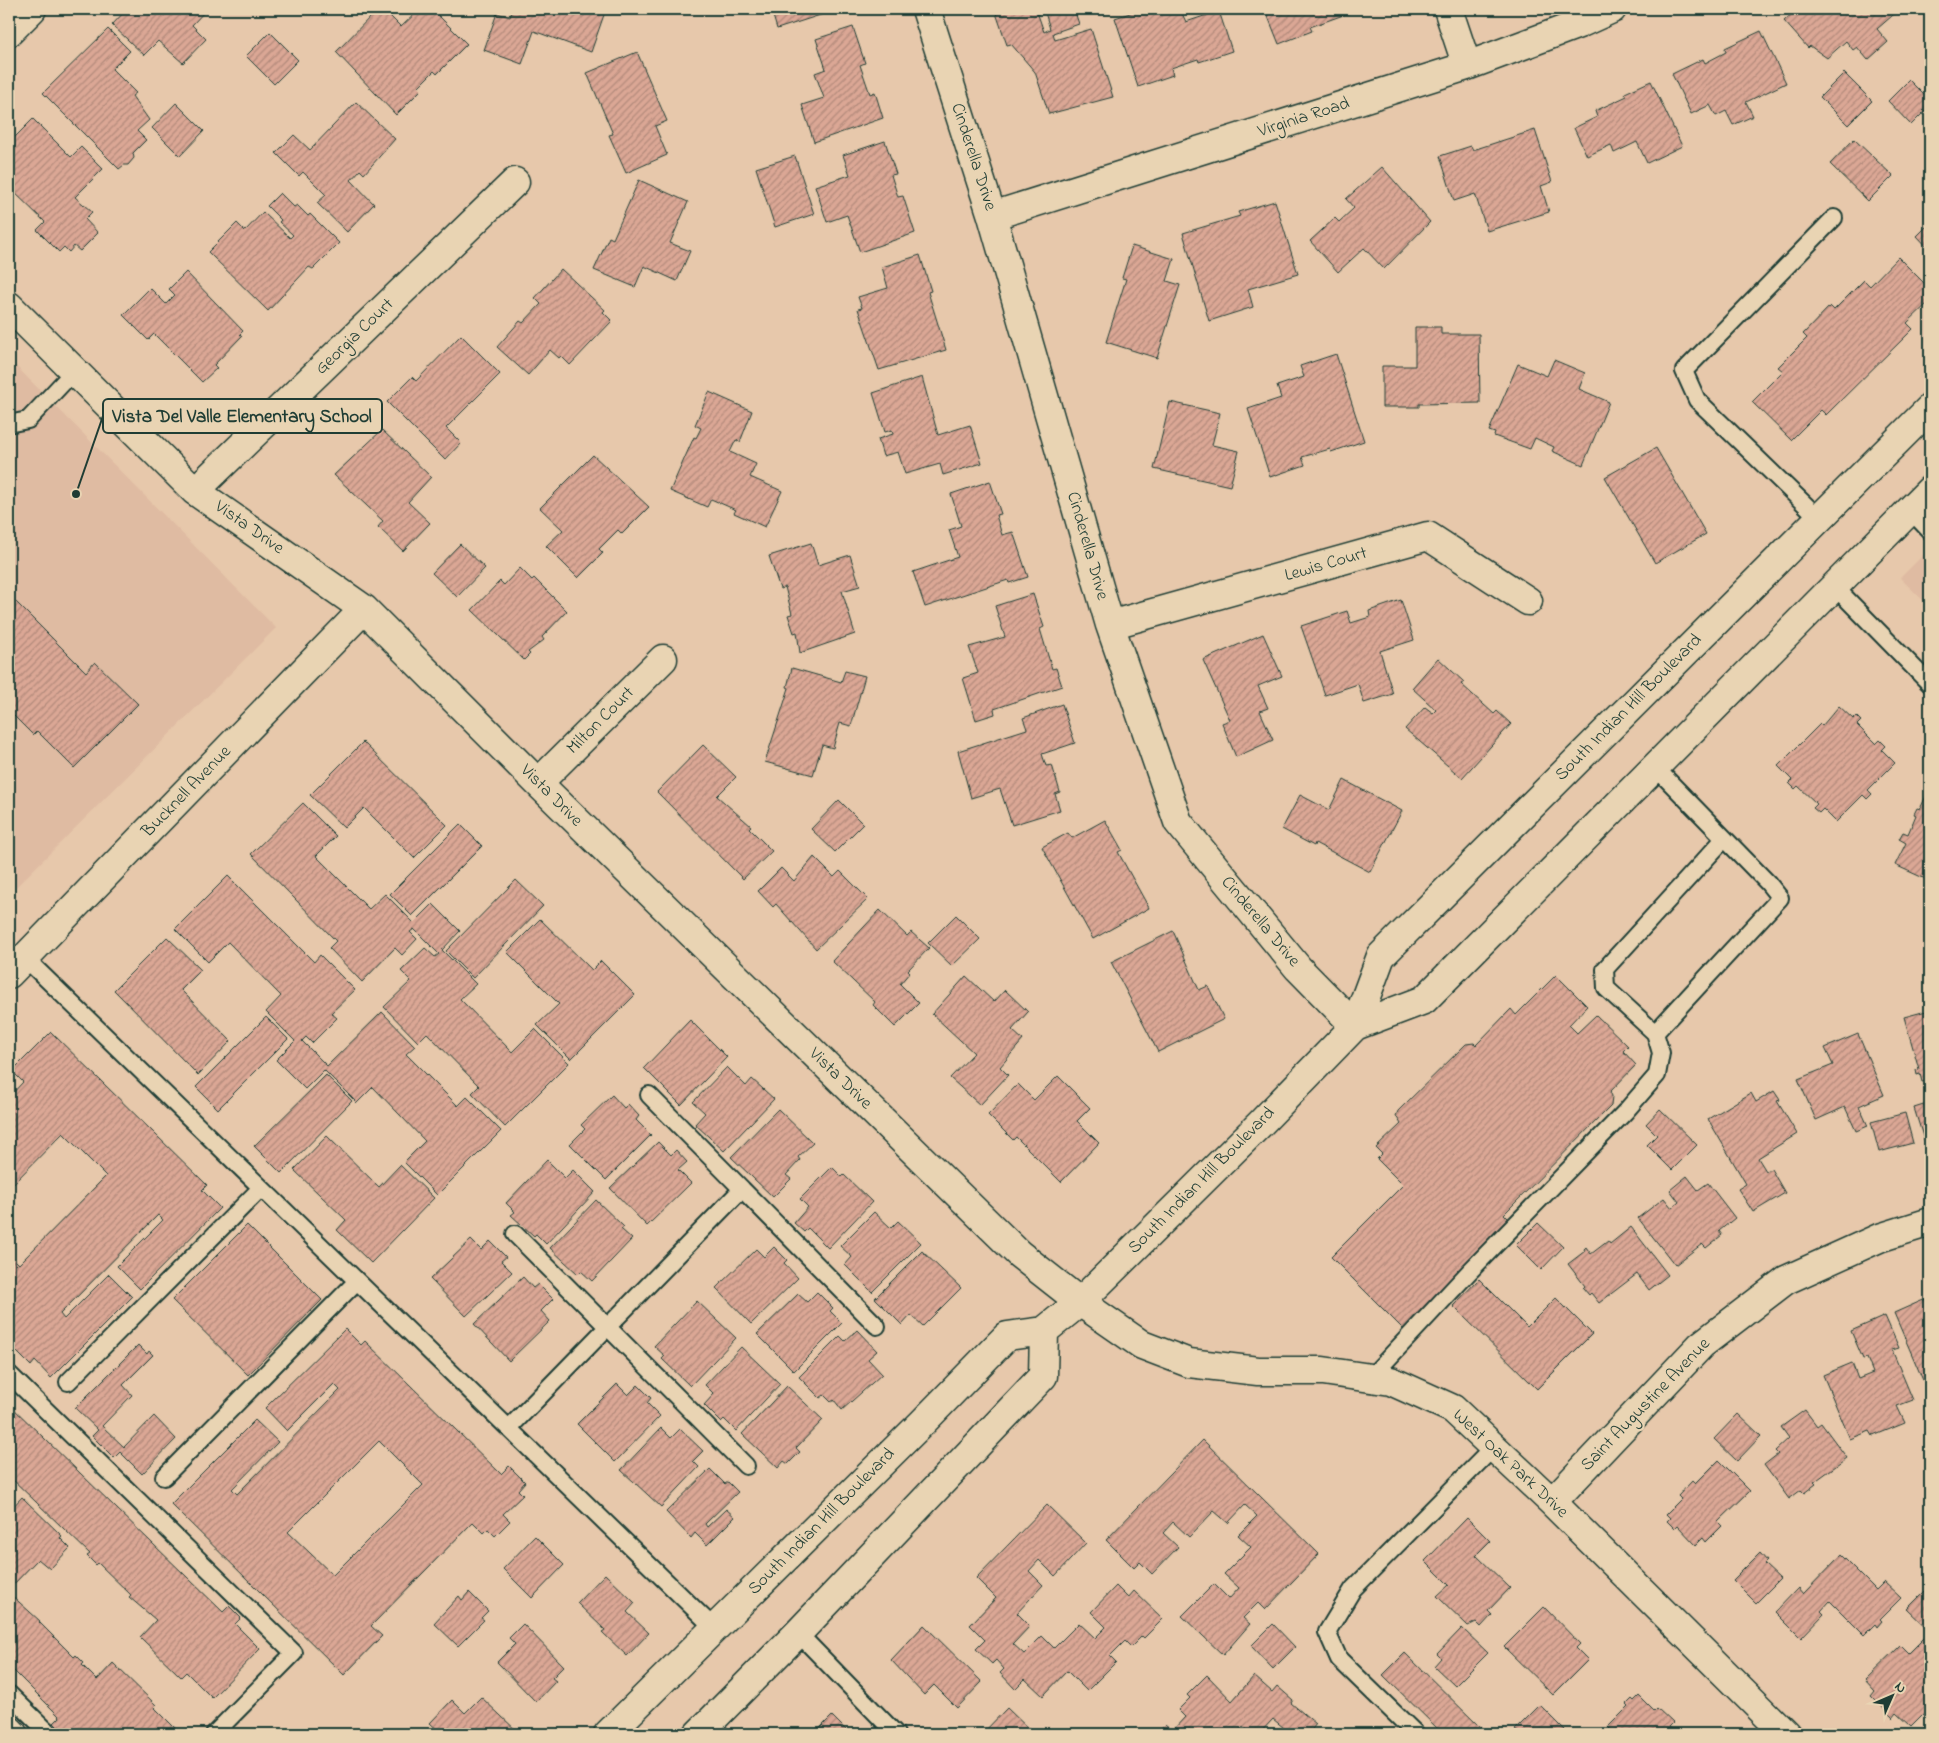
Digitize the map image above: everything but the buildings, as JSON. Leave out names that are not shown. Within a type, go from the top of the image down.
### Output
[{"type":"street","points":[[9,32],[32,9]]},
{"type":"street","name":"Cinderella Drive","points":[[926,9],[992,216],[1110,625],[1178,822],[1298,968],[1355,1026]]},
{"type":"street","points":[[1448,9],[1467,66]]},
{"type":"street","name":"Virginia Road","points":[[992,216],[1467,66],[1579,24],[1612,9]]},
{"type":"street","name":"Georgia Court","points":[[195,491],[515,182]]},
{"type":"street","name":"Vista Drive","points":[[9,306],[195,491],[364,609],[538,783],[1019,1254],[1080,1302]]},
{"type":"street","name":"South Indian Hill Boulevard","points":[[1355,1026],[1381,956],[1930,408]]},
{"type":"street","name":"South Indian Hill Boulevard","points":[[608,1734],[915,1430],[1007,1336],[1044,1331],[1080,1302],[1355,1026],[1424,1000],[1930,490]]},
{"type":"street","name":"Lewis Court","points":[[1110,625],[1428,536],[1528,601]]},
{"type":"street","name":"Bucknell Avenue","points":[[17,966],[364,609]]},
{"type":"street","name":"Milton Court","points":[[538,783],[663,659]]},
{"type":"street","name":"Saint Augustine Avenue","points":[[1552,1502],[1701,1345],[1786,1280],[1879,1238],[1930,1222]]},
{"type":"street","name":"West Oak Park Drive","points":[[1080,1302],[1142,1345],[1189,1363],[1258,1371],[1323,1370],[1391,1381],[1453,1408],[1552,1502],[1786,1734]]},
{"type":"street","points":[[698,1734],[798,1633],[1043,1376],[1044,1331]]},
{"type":"street","points":[[9,1730],[13,1734]]},
{"type":"lane","points":[[1819,518],[1697,400],[1684,371],[1834,218]]},
{"type":"lane","points":[[9,421],[13,423],[28,420],[74,371]]},
{"type":"lane","points":[[1910,510],[1930,531]]},
{"type":"lane","points":[[1834,586],[1930,684]]},
{"type":"lane","points":[[1655,767],[1768,882],[1780,898],[1655,1033]]},
{"type":"lane","points":[[1370,1378],[1470,1271],[1625,1112],[1657,1075],[1661,1054],[1655,1033],[1606,988],[1605,968],[1724,839]]},
{"type":"lane","points":[[17,966],[261,1188],[714,1628]]},
{"type":"lane","points":[[649,1095],[877,1326]]},
{"type":"lane","points":[[68,1382],[261,1188]]},
{"type":"lane","points":[[508,1428],[742,1189]]},
{"type":"lane","points":[[516,1234],[746,1466]]},
{"type":"lane","points":[[164,1477],[357,1281]]},
{"type":"lane","points":[[9,1374],[294,1653],[214,1734]]},
{"type":"lane","points":[[1416,1734],[1339,1658],[1327,1632],[1353,1589],[1494,1447]]},
{"type":"lane","points":[[798,1633],[896,1734]]},
{"type":"lane","points":[[9,1694],[50,1734]]},
{"type":"shaded area","points":[[9,359],[276,628],[9,894]]},
{"type":"shaded area","points":[[1930,548],[1930,607],[1900,578]]},
{"type":"place","name":"Vista Del Valle Elementary School","points":[[76,494]]}]
